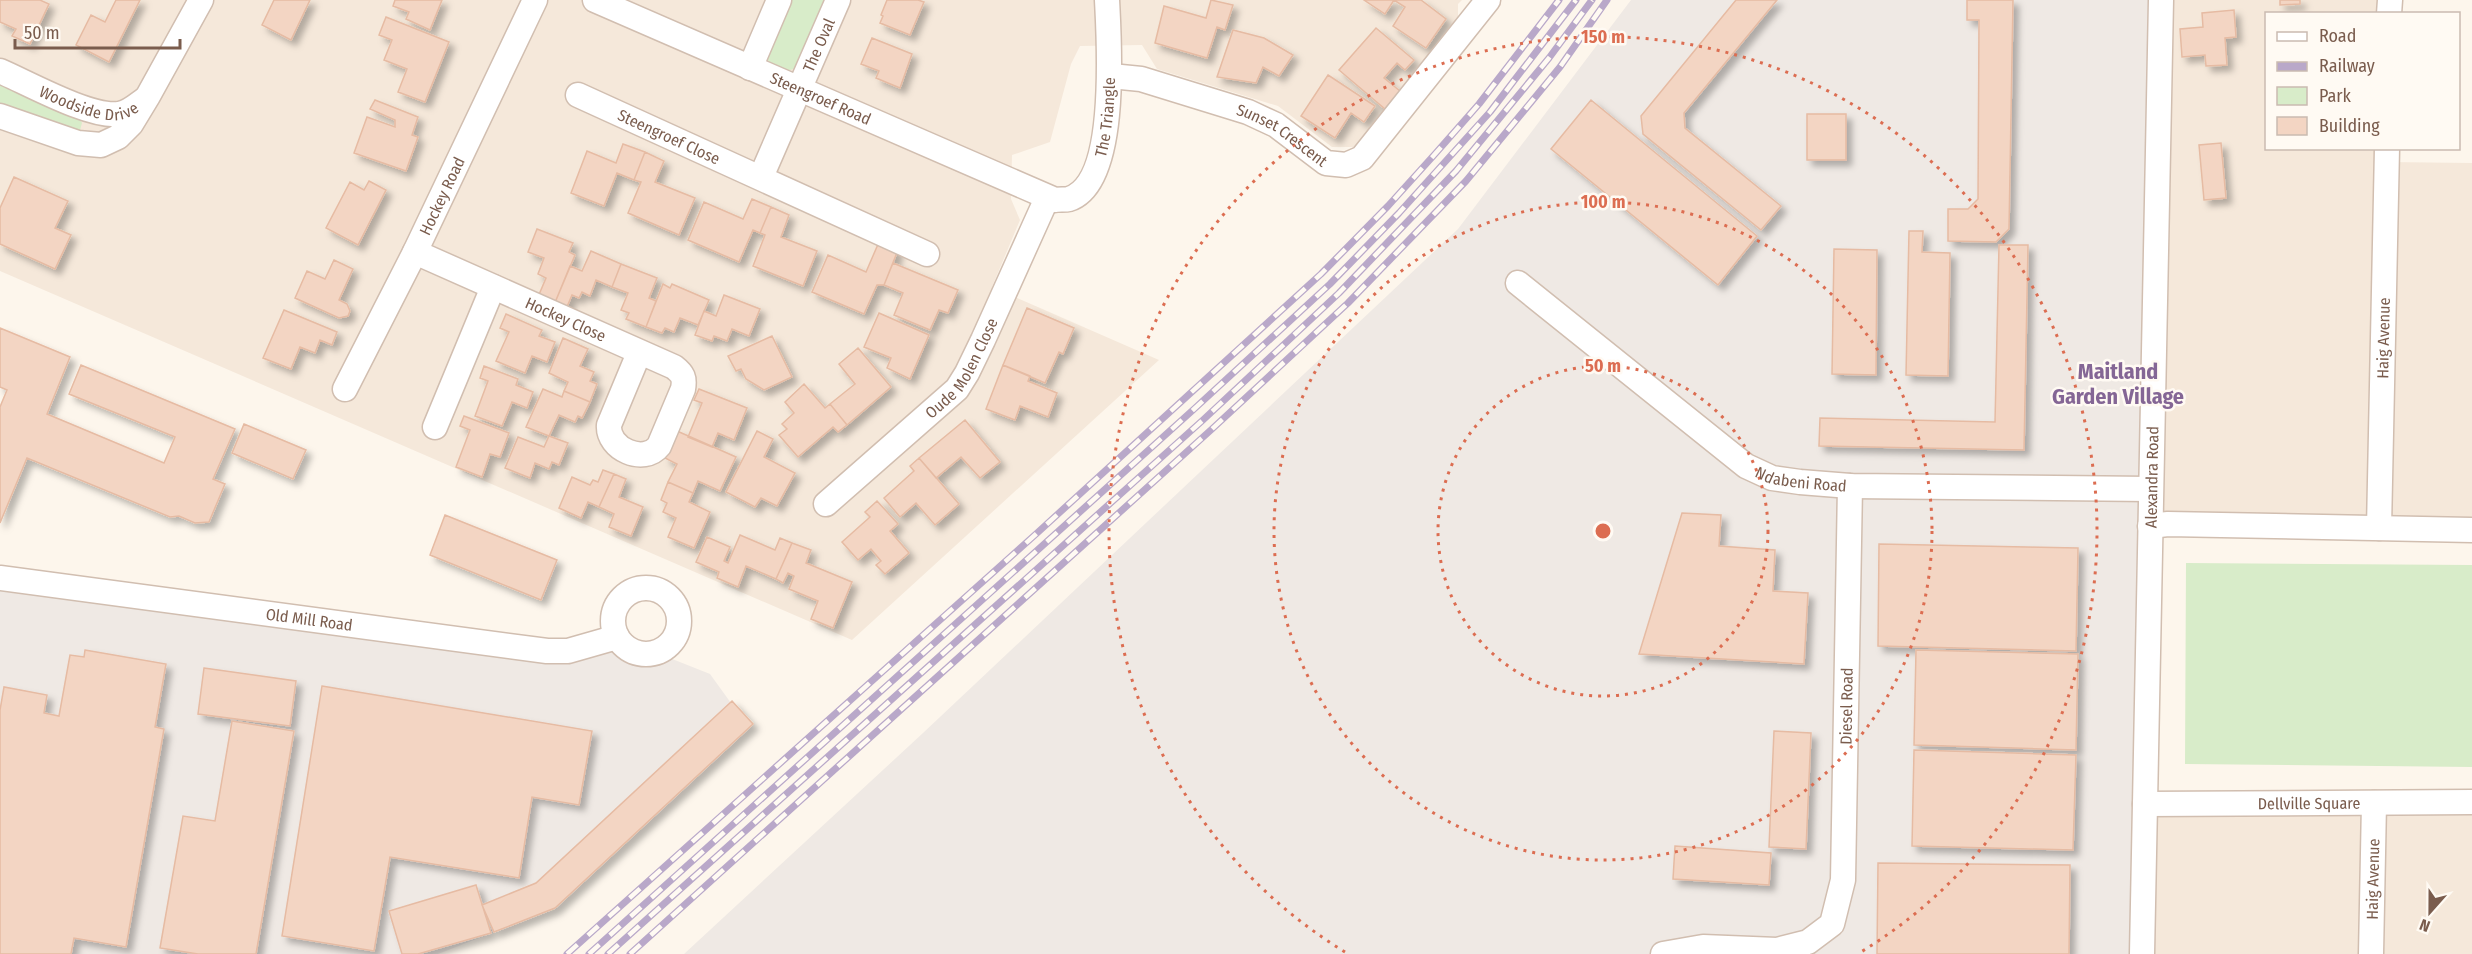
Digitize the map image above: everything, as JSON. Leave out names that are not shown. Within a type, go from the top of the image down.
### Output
[{"type":"street","points":[[148,96],[201,0]]},
{"type":"street","name":"Hockey Road","points":[[345,390],[415,252],[536,0]]},
{"type":"street","name":"Steengroef Road","points":[[595,0],[1047,198]]},
{"type":"street","points":[[750,68],[779,0]]},
{"type":"street","name":"The Oval","points":[[800,89],[838,0]]},
{"type":"street","name":"The Triangle","points":[[1047,198],[1069,199],[1079,192],[1098,164],[1111,76],[1107,0]]},
{"type":"street","name":"Alexandra Road","points":[[2142,954],[2161,0]]},
{"type":"street","name":"Sunset Crescent","points":[[1111,76],[1141,79],[1248,112],[1276,125],[1326,163],[1346,165],[1362,158],[1481,2]]},
{"type":"street","name":"Woodside Drive","points":[[0,71],[89,110],[108,114],[122,114],[148,96]]},
{"type":"street","points":[[761,177],[800,89]]},
{"type":"street","name":"Steengroef Close","points":[[578,95],[927,254]]},
{"type":"street","name":"Woodside Drive","points":[[0,116],[56,137],[78,143],[101,145],[118,137],[131,124],[148,96]]},
{"type":"street","name":"Haig Avenue","points":[[2379,528],[2387,150]]},
{"type":"street","name":"Oude Molen Close","points":[[826,504],[957,388],[983,340],[1047,198]]},
{"type":"street","name":"Hockey Close","points":[[415,252],[639,353]]},
{"type":"street","name":"Ndabeni Road","points":[[1518,283],[1746,466],[1772,478],[1800,483],[1850,486],[2150,489]]},
{"type":"street","points":[[435,427],[493,287]]},
{"type":"street","name":"Diesel Road","points":[[1663,954],[1703,947],[1777,950],[1808,942],[1832,924],[1843,880],[1850,486]]},
{"type":"street","points":[[2150,526],[2168,524],[2472,530]]},
{"type":"street","name":"Old Mill Road","points":[[0,578],[547,651],[568,651],[616,637]]},
{"type":"street","name":"Dellville Square","points":[[2145,804],[2472,802]]},
{"type":"street","name":"Haig Avenue","points":[[2371,954],[2373,803]]},
{"type":"shaded area","points":[[0,0],[1462,0],[1458,4],[1458,18],[1354,147],[1332,147],[1278,106],[1157,69],[1142,45],[1080,46],[1071,64],[1050,142],[1012,155],[1011,199],[1020,220],[992,287],[1159,360],[852,640],[0,271]]},
{"type":"shaded area","points":[[1631,0],[2161,0],[2142,954],[684,954],[923,733],[1458,229]]},
{"type":"shaded area","points":[[2161,0],[2390,0],[2389,12],[2265,12],[2265,150],[2387,150],[2387,162],[2472,163],[2472,530],[2168,524],[2150,489]]},
{"type":"shaded area","points":[[0,578],[547,651],[617,637],[710,674],[749,728],[546,912],[438,954],[0,954]]},
{"type":"shaded area","points":[[2472,802],[2472,954],[2142,954],[2145,804]]},
{"type":"green space","points":[[786,0],[829,0],[796,68],[791,70],[778,69],[765,55]]},
{"type":"green space","points":[[0,82],[78,116],[82,123],[79,134],[0,106]]},
{"type":"green space","points":[[2186,563],[2472,565],[2472,767],[2185,764]]},
{"type":"building","points":[[0,0],[40,0],[49,4],[30,44],[12,36],[16,29],[0,22]]},
{"type":"building","points":[[116,0],[140,0],[109,62],[76,45],[91,15],[105,22]]},
{"type":"building","points":[[274,0],[310,0],[291,40],[262,25]]},
{"type":"building","points":[[395,0],[442,0],[430,30],[406,19],[409,12],[393,6]]},
{"type":"building","points":[[887,0],[924,2],[910,35],[880,23]]},
{"type":"building","points":[[1211,0],[1233,5],[1225,30],[1217,27],[1207,58],[1155,43],[1164,6],[1206,18]]},
{"type":"building","points":[[1364,0],[1394,0],[1385,14]]},
{"type":"building","points":[[1394,0],[1421,0],[1446,19],[1426,48],[1393,26],[1405,7]]},
{"type":"building","points":[[1736,0],[1777,0],[1684,113],[1685,128],[1781,206],[1761,230],[1643,134],[1641,116]]},
{"type":"building","points":[[1967,0],[2013,0],[2009,229],[1996,242],[1948,241],[1948,209],[1968,209],[1978,199],[1979,20],[1967,20]]},
{"type":"building","points":[[2280,0],[2300,0],[2300,4],[2280,5]]},
{"type":"building","points":[[2234,10],[2236,37],[2225,38],[2227,65],[2206,66],[2205,55],[2182,57],[2180,29],[2203,27],[2202,13]]},
{"type":"building","points":[[386,17],[449,42],[425,102],[398,92],[407,69],[384,60],[392,40],[379,35]]},
{"type":"building","points":[[1376,28],[1414,60],[1405,70],[1397,63],[1384,78],[1400,91],[1385,109],[1339,70]]},
{"type":"building","points":[[1233,30],[1264,38],[1293,55],[1279,76],[1263,67],[1256,83],[1217,77]]},
{"type":"building","points":[[872,38],[912,54],[900,88],[876,78],[879,71],[861,64]]},
{"type":"building","points":[[1328,75],[1375,106],[1364,122],[1351,113],[1335,138],[1301,116]]},
{"type":"building","points":[[375,100],[418,117],[412,135],[418,137],[406,171],[354,153],[367,117],[395,127],[395,120],[370,109]]},
{"type":"building","points":[[1591,100],[1757,236],[1718,285],[1551,149]]},
{"type":"building","points":[[1807,114],[1846,114],[1846,160],[1807,160]]},
{"type":"building","points":[[2221,143],[2226,198],[2204,200],[2199,145]]},
{"type":"building","points":[[623,144],[645,152],[634,180],[617,173],[604,206],[571,193],[587,151],[616,163]]},
{"type":"building","points":[[645,152],[664,161],[655,182],[695,198],[679,235],[628,213],[641,182],[634,180]]},
{"type":"building","points":[[14,177],[68,201],[55,228],[71,235],[55,269],[0,244],[0,208]]},
{"type":"building","points":[[369,181],[386,190],[358,245],[326,228],[350,182],[364,190]]},
{"type":"building","points":[[752,199],[771,207],[760,233],[753,230],[739,262],[688,240],[704,202],[743,219]]},
{"type":"building","points":[[771,207],[789,215],[781,237],[817,251],[803,286],[753,266],[765,235],[760,233]]},
{"type":"building","points":[[537,229],[573,243],[569,252],[575,255],[554,305],[538,297],[546,278],[538,274],[544,258],[528,252]]},
{"type":"building","points":[[1909,231],[1923,231],[1922,252],[1950,253],[1948,376],[1906,375]]},
{"type":"building","points":[[879,242],[898,250],[884,285],[877,285],[864,314],[812,292],[828,255],[866,272]]},
{"type":"building","points":[[1999,245],[2028,245],[2024,450],[1819,446],[1820,418],[1995,422]]},
{"type":"building","points":[[1834,249],[1877,250],[1876,375],[1832,374]]},
{"type":"building","points":[[591,251],[621,264],[612,287],[596,280],[590,296],[582,292],[579,298],[572,295],[566,309],[554,305],[570,266],[582,271]]},
{"type":"building","points":[[334,260],[353,269],[339,300],[347,304],[350,311],[348,316],[339,318],[295,298],[307,271],[325,279]]},
{"type":"building","points":[[893,263],[958,290],[948,313],[939,310],[930,330],[894,315],[903,293],[884,285]]},
{"type":"building","points":[[621,264],[657,278],[649,298],[656,301],[646,327],[626,319],[629,313],[621,310],[628,293],[612,287]]},
{"type":"building","points":[[663,284],[670,288],[672,284],[709,300],[698,325],[680,318],[674,332],[665,328],[662,333],[646,327]]},
{"type":"building","points":[[724,295],[760,309],[749,336],[732,329],[727,341],[714,336],[712,341],[695,335],[704,311],[716,316]]},
{"type":"building","points":[[1027,308],[1074,328],[1063,354],[1059,352],[1045,383],[1003,365]]},
{"type":"building","points":[[284,310],[337,332],[332,345],[320,340],[315,353],[300,347],[291,369],[263,358]]},
{"type":"building","points":[[879,313],[929,335],[910,379],[887,368],[891,358],[864,347]]},
{"type":"building","points":[[506,314],[542,330],[539,336],[555,342],[547,362],[532,356],[525,373],[496,361],[509,332],[500,328]]},
{"type":"building","points":[[0,328],[70,357],[47,414],[164,463],[175,437],[69,394],[81,365],[235,429],[213,479],[225,484],[209,522],[195,523],[179,516],[170,517],[27,458],[0,523],[0,407],[7,390],[0,387]]},
{"type":"building","points":[[772,336],[792,377],[764,390],[746,379],[741,369],[736,371],[728,356]]},
{"type":"building","points":[[563,338],[588,349],[580,366],[594,372],[590,381],[597,384],[590,402],[564,391],[568,382],[549,373]]},
{"type":"building","points":[[858,348],[891,387],[847,425],[830,404],[855,384],[839,364]]},
{"type":"building","points":[[1003,365],[1030,376],[1028,381],[1057,393],[1048,417],[1020,406],[1015,420],[986,409]]},
{"type":"building","points":[[484,366],[518,379],[516,385],[533,392],[527,408],[512,402],[502,426],[475,416],[488,381],[480,378]]},
{"type":"building","points":[[804,384],[825,408],[830,404],[847,425],[838,432],[833,427],[798,457],[779,435],[787,429],[782,424],[794,413],[785,402]]},
{"type":"building","points":[[543,389],[562,397],[564,391],[590,402],[582,418],[578,416],[575,422],[559,415],[549,436],[526,427]]},
{"type":"building","points":[[699,389],[747,408],[734,440],[718,433],[712,447],[688,437],[702,403],[694,400]]},
{"type":"building","points":[[464,416],[509,433],[500,457],[490,454],[482,477],[456,467],[470,430],[460,426]]},
{"type":"building","points":[[965,420],[1000,462],[980,478],[961,457],[936,478],[919,458]]},
{"type":"building","points":[[244,424],[306,450],[293,479],[232,453]]},
{"type":"building","points":[[677,431],[736,457],[720,491],[698,481],[693,493],[668,482],[677,464],[665,458]]},
{"type":"building","points":[[757,431],[773,439],[764,457],[795,473],[777,506],[761,498],[755,507],[726,492]]},
{"type":"building","points":[[549,436],[568,443],[559,465],[552,462],[549,469],[535,463],[530,478],[505,468],[518,437],[544,447]]},
{"type":"building","points":[[919,458],[959,504],[935,525],[916,503],[900,517],[884,498],[914,471],[910,466]]},
{"type":"building","points":[[603,470],[614,474],[599,507],[588,502],[581,518],[559,508],[572,477],[590,485],[593,480],[598,482]]},
{"type":"building","points":[[614,474],[626,479],[619,497],[643,507],[631,536],[609,527],[614,514],[599,507]]},
{"type":"building","points":[[668,482],[693,493],[689,502],[710,512],[694,548],[668,537],[676,518],[663,512],[667,503],[661,500]]},
{"type":"building","points":[[877,501],[898,524],[890,531],[909,553],[885,574],[876,565],[881,561],[871,549],[858,560],[842,542],[870,517],[865,512]]},
{"type":"building","points":[[1682,513],[1721,515],[1719,546],[1775,550],[1773,591],[1808,593],[1804,664],[1639,654]]},
{"type":"building","points":[[445,515],[557,560],[541,600],[430,555]]},
{"type":"building","points":[[740,535],[775,550],[780,538],[792,543],[776,579],[746,566],[738,587],[717,578],[719,572],[696,562],[707,537],[730,547],[724,561],[728,563]]},
{"type":"building","points":[[792,543],[811,550],[806,563],[852,582],[833,628],[811,619],[818,601],[789,589],[794,576],[788,573],[783,583],[776,579]]},
{"type":"building","points":[[1879,544],[2078,548],[2076,651],[1878,646]]},
{"type":"building","points":[[85,650],[166,664],[155,727],[164,729],[126,947],[74,938],[71,954],[0,954],[0,710],[4,687],[47,695],[44,713],[59,716],[70,655],[84,657]]},
{"type":"building","points":[[1916,650],[2078,654],[2076,750],[1914,745]]},
{"type":"building","points":[[204,668],[296,681],[290,726],[198,714]]},
{"type":"building","points":[[322,686],[592,731],[579,805],[532,797],[519,878],[390,857],[374,951],[282,936]]},
{"type":"building","points":[[732,701],[753,724],[555,908],[494,932],[482,905],[536,883]]},
{"type":"building","points":[[232,721],[294,731],[256,954],[198,954],[160,948],[183,816],[215,821]]},
{"type":"building","points":[[1774,731],[1811,733],[1806,849],[1769,847]]},
{"type":"building","points":[[1914,750],[2076,755],[2073,850],[1912,846]]},
{"type":"building","points":[[1675,846],[1771,853],[1769,885],[1673,879]]},
{"type":"building","points":[[1878,863],[2070,865],[2069,954],[1877,954]]},
{"type":"building","points":[[476,885],[491,933],[418,954],[402,954],[389,911]]},
{"type":"railway","points":[[567,954],[1036,534],[1321,274],[1388,206],[1479,104],[1559,0]]},
{"type":"railway","points":[[589,954],[1330,284],[1399,213],[1490,112],[1576,0]]},
{"type":"railway","points":[[608,954],[1203,420],[1339,293],[1456,171],[1549,58],[1592,0]]},
{"type":"railway","points":[[630,954],[1212,429],[1348,303],[1466,181],[1560,67],[1607,0]]},
{"type":"district","name":"Maitland Garden Village","points":[[2118,384]]}]
